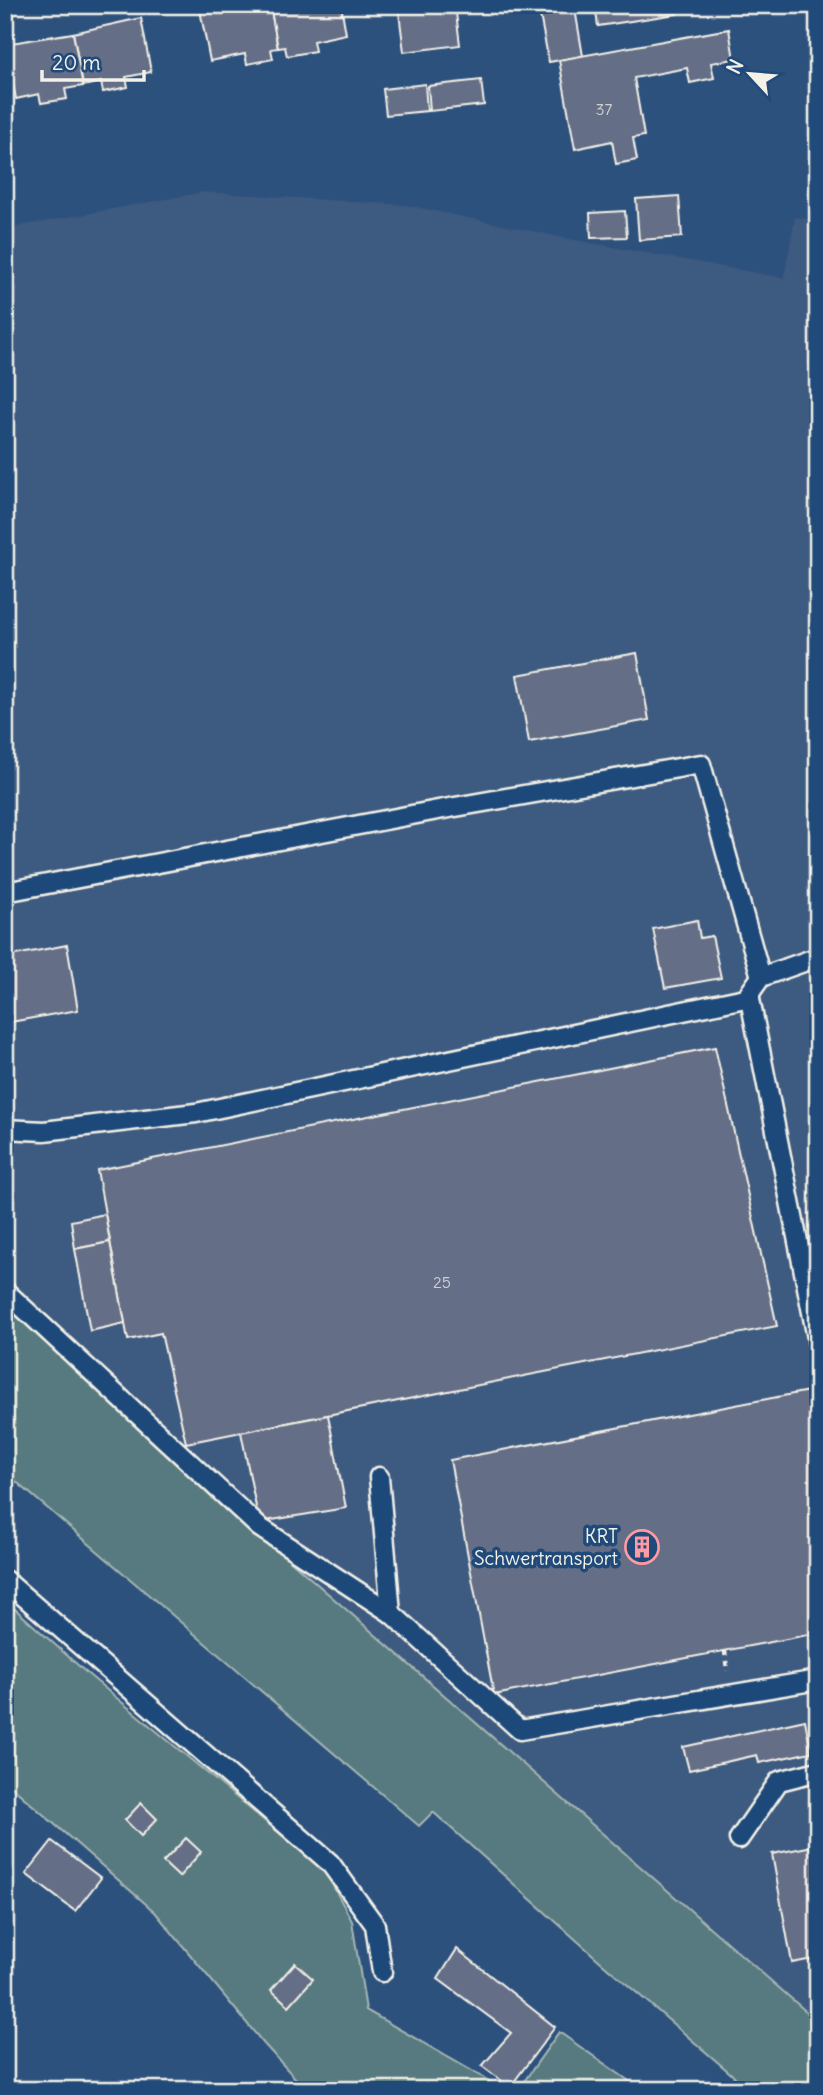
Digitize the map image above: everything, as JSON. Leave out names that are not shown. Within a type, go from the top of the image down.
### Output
[{"type":"lane","points":[[5,892],[438,810],[701,764],[761,976]]},
{"type":"lane","points":[[818,957],[761,976],[750,994],[818,1343]]},
{"type":"lane","points":[[5,1129],[44,1131],[196,1113],[750,997]]},
{"type":"lane","points":[[5,1291],[259,1527],[391,1613],[520,1730],[818,1680]]},
{"type":"lane","points":[[379,1477],[391,1613]]},
{"type":"lane","points":[[5,1580],[330,1863],[375,1925],[382,1972]]},
{"type":"lane","points":[[739,1839],[779,1781],[818,1770]]},
{"type":"path","points":[[725,1651],[727,1668]]},
{"type":"shaded area","points":[[204,192],[406,205],[569,239],[784,278],[795,217],[818,221],[818,2022],[249,1529],[5,1301],[5,229]]},
{"type":"green space","points":[[5,1299],[253,1528],[818,2022],[818,2090],[750,2090],[433,1812],[419,1826],[5,1472]]},
{"type":"green space","points":[[5,1600],[89,1675],[325,1871],[352,1921],[366,2010],[505,2090],[306,2090],[264,2044],[155,1912],[5,1781]]},
{"type":"green space","points":[[559,2032],[642,2090],[518,2090]]},
{"type":"building","points":[[199,5],[270,5],[278,48],[271,49],[273,59],[247,64],[245,54],[210,61]]},
{"type":"building","points":[[270,5],[341,5],[346,34],[313,41],[315,51],[287,56],[285,47],[278,48]]},
{"type":"building","points":[[398,5],[455,5],[460,45],[404,52]]},
{"type":"building","points":[[595,5],[675,5],[677,14],[598,26]]},
{"type":"building","points":[[575,9],[583,56],[549,62],[540,15]]},
{"type":"building","points":[[141,18],[151,72],[126,77],[128,87],[103,92],[101,82],[83,86],[73,33]]},
{"type":"building","points":[[729,29],[734,59],[711,63],[714,78],[690,83],[687,68],[634,78],[644,136],[633,138],[637,160],[616,164],[612,141],[575,149],[559,60]]},
{"type":"building","points":[[73,33],[83,86],[65,89],[67,99],[41,103],[39,94],[16,99],[5,44]]},
{"type":"building","points":[[481,80],[484,105],[430,111],[428,86]]},
{"type":"building","points":[[425,84],[427,111],[386,115],[383,89]]},
{"type":"building","points":[[679,196],[682,237],[639,240],[636,199]]},
{"type":"building","points":[[625,211],[627,237],[591,238],[590,213]]},
{"type":"building","points":[[637,653],[649,720],[529,742],[517,675]]},
{"type":"building","points":[[697,920],[700,938],[712,936],[721,978],[665,988],[653,929]]},
{"type":"building","points":[[67,945],[78,1010],[5,1023],[5,957]]},
{"type":"building","points":[[715,1047],[777,1326],[186,1443],[161,1333],[128,1340],[97,1170]]},
{"type":"building","points":[[818,1047],[818,1079],[812,1048]]},
{"type":"building","points":[[105,1214],[110,1242],[75,1249],[71,1221]]},
{"type":"building","points":[[110,1242],[125,1323],[90,1331],[75,1249]]},
{"type":"building","name":"KRT Schwertransport","points":[[814,1390],[818,1409],[818,1633],[494,1695],[450,1460]]},
{"type":"building","points":[[328,1415],[346,1508],[259,1522],[241,1432]]},
{"type":"building","points":[[805,1720],[811,1752],[759,1763],[757,1755],[689,1770],[683,1747]]},
{"type":"building","points":[[141,1803],[157,1819],[141,1836],[125,1820]]},
{"type":"building","points":[[186,1838],[201,1852],[179,1877],[163,1862]]},
{"type":"building","points":[[52,1841],[101,1878],[75,1911],[26,1874]]},
{"type":"building","points":[[818,1845],[818,1958],[792,1963],[772,1854]]},
{"type":"building","points":[[457,1949],[555,2027],[510,2087],[482,2066],[511,2033],[438,1979]]},
{"type":"building","points":[[295,1963],[313,1979],[289,2006],[271,1990]]},
{"type":"place","name":"KRT Schwertransport","points":[[642,1547]]}]
